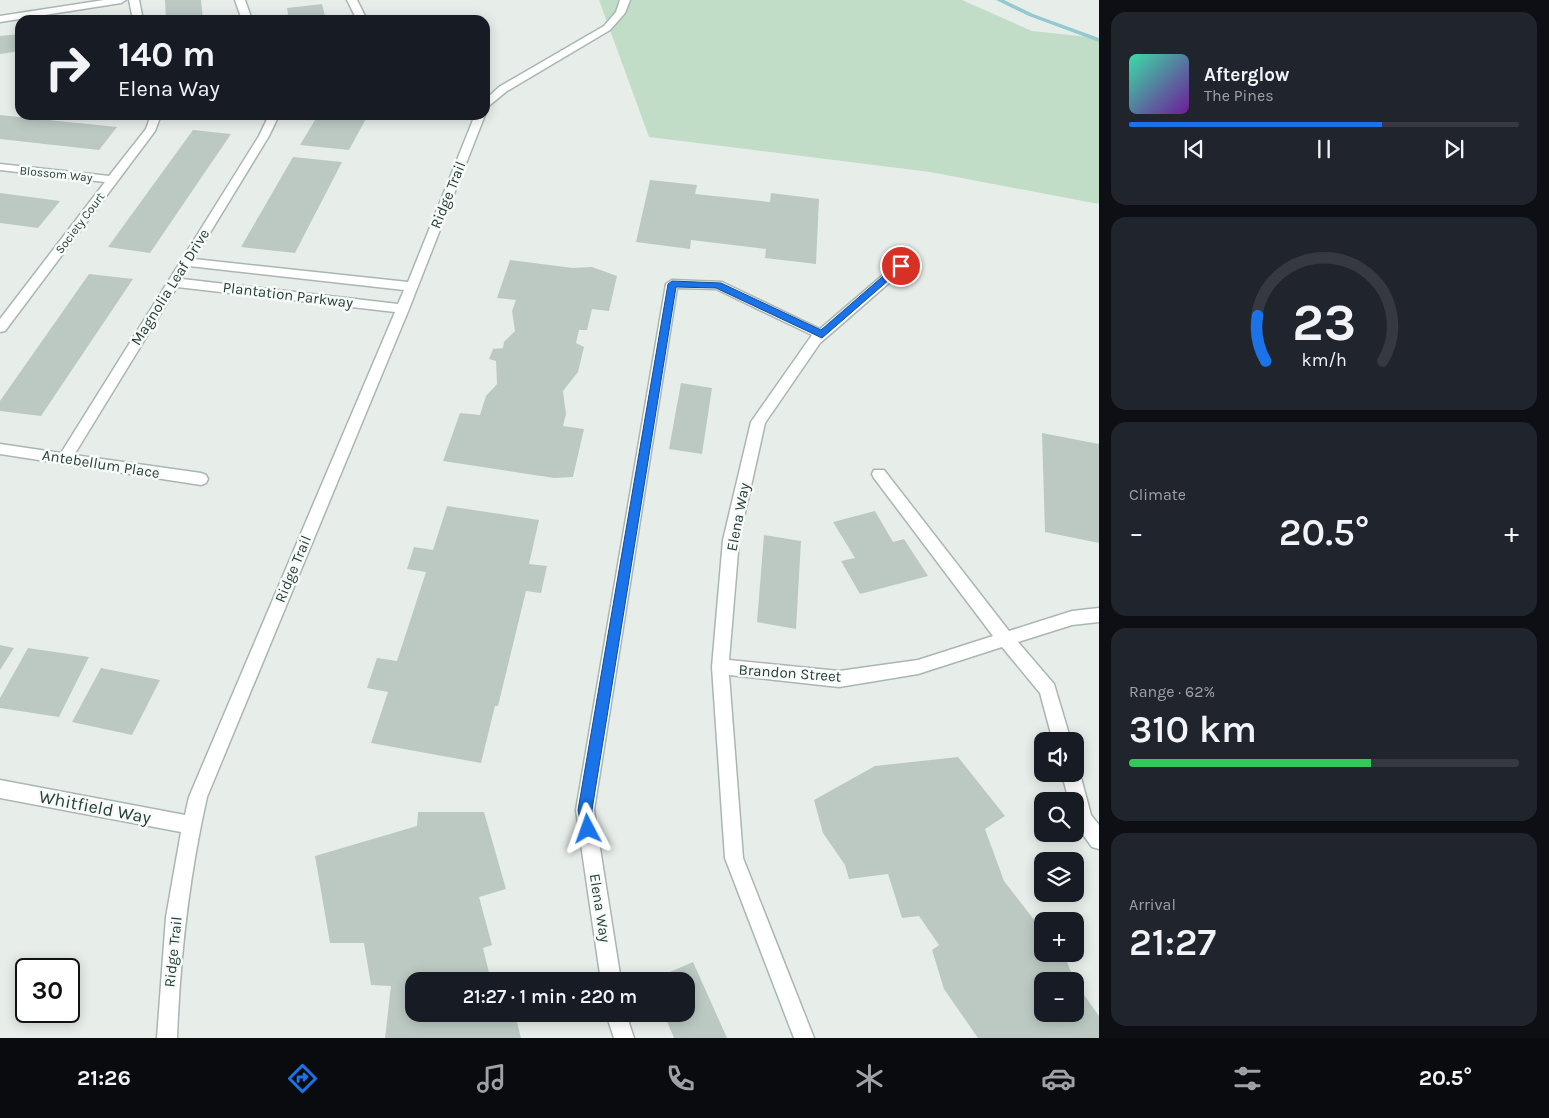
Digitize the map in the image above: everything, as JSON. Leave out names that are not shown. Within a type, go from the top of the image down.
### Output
[{"type":"street","points":[[25,15],[121,0]]},
{"type":"street","points":[[134,0],[137,15]]},
{"type":"street","points":[[240,0],[245,15]]},
{"type":"street","points":[[352,0],[360,15]]},
{"type":"street","points":[[490,101],[503,89],[607,28],[620,13],[625,0]]},
{"type":"street","points":[[0,19],[15,17]]},
{"type":"street","name":"Society Court","points":[[0,328],[151,128],[154,120]]},
{"type":"street","name":"Magnolia Leaf Drive","points":[[64,459],[264,136],[272,120]]},
{"type":"street","name":"Ridge Trail","points":[[167,1038],[169,976],[186,843],[198,797],[412,287],[478,120]]},
{"type":"street","name":"Blossom Way","points":[[0,167],[112,180]]},
{"type":"street","name":"Plantation Parkway","points":[[185,262],[412,287]]},
{"type":"street","name":"Elena Way","points":[[804,1038],[734,858],[720,667],[731,540],[758,422],[816,340],[901,266]]},
{"type":"street","name":"Plantation Parkway","points":[[173,282],[402,309]]},
{"type":"street","name":"Elena Way","points":[[610,972],[585,810],[672,284],[718,285],[822,335]]},
{"type":"street","name":"Antebellum Place","points":[[0,449],[201,479]]},
{"type":"street","points":[[880,474],[1004,639],[1048,689],[1060,732]]},
{"type":"street","name":"Brandon Street","points":[[720,667],[840,679],[918,667],[1072,618],[1099,616]]},
{"type":"street","points":[[1072,782],[1083,819],[1099,840]]},
{"type":"street","name":"Whitfield Way","points":[[0,789],[191,825]]},
{"type":"street","points":[[619,1022],[624,1038]]},
{"type":"green space","points":[[599,0],[962,0],[1032,31],[1099,38],[1099,204],[930,172],[649,137]]},
{"type":"building","points":[[165,0],[201,0],[202,15],[166,15]]},
{"type":"building","points":[[322,4],[325,15],[288,15],[287,8]]},
{"type":"building","points":[[15,34],[15,52],[0,54],[0,36]]},
{"type":"building","points":[[0,115],[15,117],[15,120],[49,120],[117,127],[99,150],[0,139]]},
{"type":"building","points":[[315,120],[365,120],[349,150],[300,145]]},
{"type":"building","points":[[193,130],[231,134],[150,253],[108,247]]},
{"type":"building","points":[[293,157],[342,162],[295,253],[241,247]]},
{"type":"building","points":[[650,180],[697,185],[695,194],[770,202],[771,193],[819,199],[816,264],[765,258],[766,249],[691,240],[690,249],[636,242]]},
{"type":"building","points":[[0,193],[60,201],[38,228],[0,223]]},
{"type":"building","points":[[510,260],[573,268],[592,267],[617,276],[609,311],[592,309],[587,330],[579,330],[576,343],[584,347],[578,372],[563,391],[566,414],[563,426],[584,429],[573,477],[554,478],[443,461],[460,413],[480,415],[486,396],[497,384],[496,361],[489,359],[493,349],[503,348],[504,342],[515,331],[512,311],[516,300],[497,298]]},
{"type":"building","points":[[89,274],[133,279],[41,416],[0,411],[0,401]]},
{"type":"building","points":[[681,383],[712,388],[702,454],[669,449]]},
{"type":"building","points":[[1042,433],[1099,444],[1099,543],[1045,532]]},
{"type":"building","points":[[447,506],[539,520],[529,564],[547,566],[541,593],[526,591],[498,706],[495,706],[481,763],[371,743],[388,692],[367,688],[377,658],[397,661],[426,572],[407,569],[414,547],[433,550]]},
{"type":"building","points":[[875,511],[893,542],[904,539],[928,576],[860,594],[841,561],[855,558],[833,522]]},
{"type":"building","points":[[764,535],[801,541],[796,629],[757,622]]},
{"type":"building","points":[[0,645],[14,648],[0,670]]},
{"type":"building","points":[[28,648],[89,657],[59,717],[0,708],[0,698]]},
{"type":"building","points":[[101,668],[160,680],[132,735],[72,722]]},
{"type":"building","points":[[958,757],[1005,816],[985,829],[1004,881],[1034,920],[1034,962],[1067,962],[1071,972],[1034,972],[1034,1022],[1084,1022],[1084,995],[1099,1016],[1099,1038],[978,1038],[944,989],[932,950],[939,945],[919,916],[902,918],[888,874],[849,879],[845,865],[823,833],[814,800],[875,766]]},
{"type":"building","points":[[418,812],[484,812],[506,889],[479,897],[492,945],[483,948],[489,972],[405,972],[405,1022],[517,1022],[521,1038],[385,1038],[391,986],[371,985],[364,943],[330,943],[315,856],[417,826]]},
{"type":"building","points":[[693,962],[727,1038],[674,1038],[667,1022],[695,1022],[695,972],[670,972]]},
{"type":"waterway","points":[[999,0],[1031,15],[1099,40]]},
{"type":"route","points":[[588,829],[585,810],[672,284],[718,285],[822,335],[901,266]]}]
